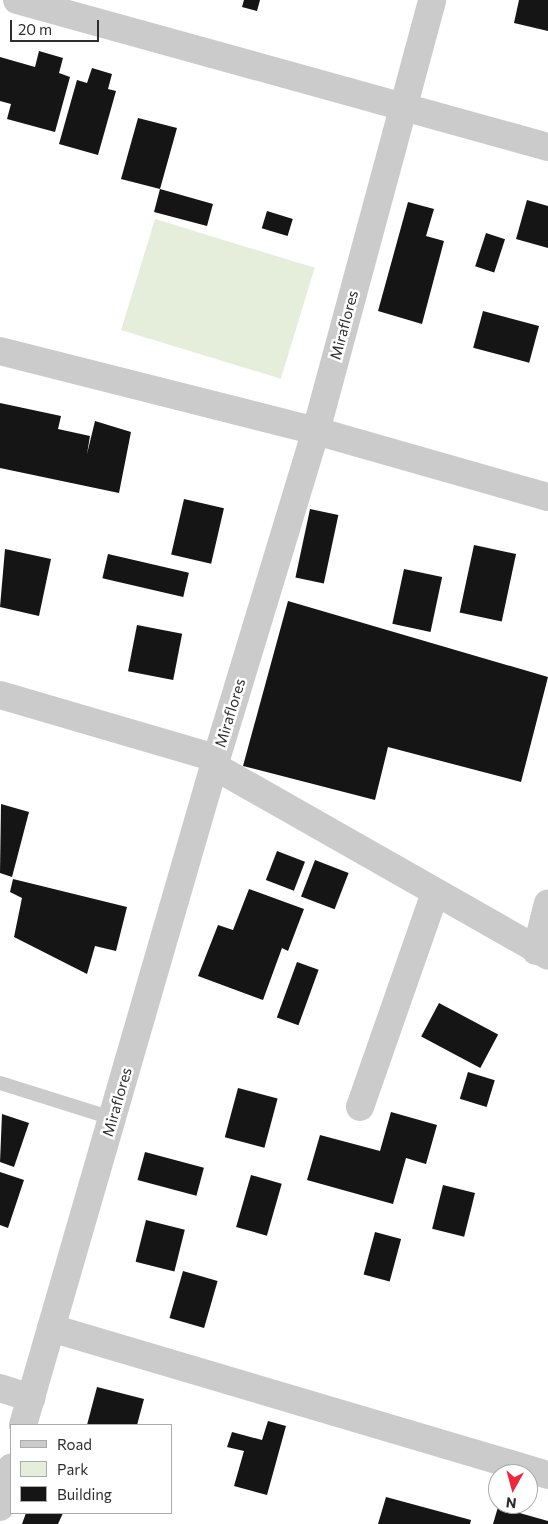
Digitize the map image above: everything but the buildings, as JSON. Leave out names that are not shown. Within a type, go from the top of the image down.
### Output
[{"type":"street","points":[[17,0],[403,104],[548,147]]},
{"type":"street","name":"Miraflores","points":[[24,1424],[215,762],[316,431],[432,0]]},
{"type":"street","points":[[0,351],[316,431],[548,497]]},
{"type":"street","points":[[0,695],[215,762],[434,896],[542,954],[548,903]]},
{"type":"street","points":[[360,1107],[434,896]]},
{"type":"street","points":[[51,1328],[548,1475]]},
{"type":"street","points":[[0,1388],[31,1398]]},
{"type":"street","points":[[0,1507],[10,1472]]},
{"type":"lane","points":[[0,1083],[112,1118]]},
{"type":"green space","points":[[155,219],[315,268],[281,379],[121,330]]}]
